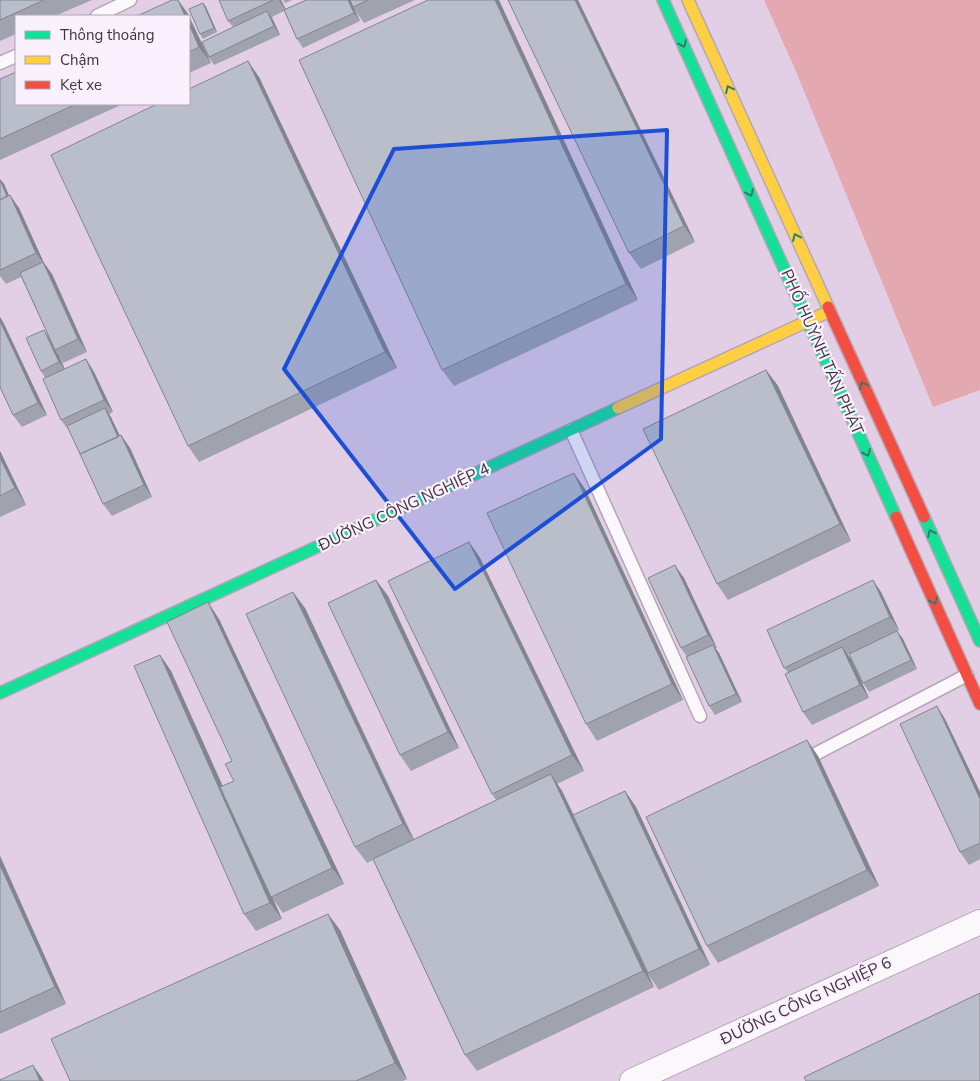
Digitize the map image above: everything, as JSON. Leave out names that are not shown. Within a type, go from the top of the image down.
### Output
[{"type":"street","name":"PHỐ HUỲNH TẤN PHÁT","points":[[663,0],[732,125],[830,312],[980,640]]},
{"type":"street","name":"PHỐ HUỲNH TẤN PHÁT","points":[[688,0],[732,125],[808,321],[980,704]]},
{"type":"street","name":"ĐƯỜNG CÔNG NGHIỆP 4","points":[[0,693],[830,312]]},
{"type":"street","points":[[967,675],[980,669]]},
{"type":"street","name":"ĐƯỜNG CÔNG NGHIỆP 6","points":[[632,1081],[980,922]]},
{"type":"lane","points":[[99,15],[130,0]]},
{"type":"lane","points":[[0,63],[15,56]]},
{"type":"lane","points":[[571,430],[700,716]]},
{"type":"lane","points":[[788,768],[967,675]]},
{"type":"highlighted area","points":[[667,130],[661,439],[455,589],[284,369],[394,149]]},
{"type":"shaded area","points":[[764,0],[980,0],[980,390],[933,407],[795,69]]},
{"type":"building","points":[[0,0],[44,0],[0,20]]},
{"type":"building","points":[[172,0],[178,0],[185,15],[139,15]]},
{"type":"building","points":[[219,0],[273,0],[228,21]]},
{"type":"building","points":[[306,0],[348,0],[354,13],[297,39],[284,10]]},
{"type":"building","points":[[350,0],[368,0],[353,7]]},
{"type":"building","points":[[428,0],[495,0],[626,284],[442,370],[299,60]]},
{"type":"building","points":[[508,0],[575,0],[684,226],[629,253]]},
{"type":"building","points":[[203,3],[214,28],[200,34],[189,9]]},
{"type":"building","points":[[267,11],[274,26],[209,57],[202,42]]},
{"type":"building","points":[[190,26],[199,47],[190,52]]},
{"type":"building","points":[[248,61],[385,352],[188,446],[51,155],[155,105],[190,105],[190,89]]},
{"type":"building","points":[[15,72],[15,105],[74,105],[0,139],[0,79]]},
{"type":"building","points":[[0,180],[7,196],[0,200]]},
{"type":"building","points":[[10,195],[36,253],[0,270],[0,200]]},
{"type":"building","points":[[43,262],[78,339],[55,350],[20,273]]},
{"type":"building","points":[[0,321],[38,403],[13,415],[0,387]]},
{"type":"building","points":[[44,330],[59,362],[41,371],[26,338]]},
{"type":"building","points":[[86,359],[104,400],[61,420],[43,379]]},
{"type":"building","points":[[766,370],[840,524],[717,584],[643,429]]},
{"type":"building","points":[[105,408],[118,437],[80,454],[67,426]]},
{"type":"building","points":[[121,435],[144,485],[103,504],[80,454]]},
{"type":"building","points":[[0,458],[15,488],[0,496]]},
{"type":"building","points":[[574,473],[672,684],[586,724],[487,513]]},
{"type":"building","points":[[469,542],[572,755],[492,794],[388,581]]},
{"type":"building","points":[[675,565],[708,635],[681,648],[648,578]]},
{"type":"building","points":[[376,580],[448,732],[400,755],[328,603]]},
{"type":"building","points":[[873,580],[890,617],[784,668],[767,630]]},
{"type":"building","points":[[293,592],[403,824],[355,847],[246,614]]},
{"type":"building","points":[[208,602],[332,868],[271,897],[220,787],[234,781],[225,764],[232,761],[167,622]]},
{"type":"building","points":[[897,631],[911,660],[863,683],[849,654]]},
{"type":"building","points":[[713,645],[736,694],[709,706],[686,657]]},
{"type":"building","points":[[842,647],[860,685],[803,712],[785,674]]},
{"type":"building","points":[[160,655],[270,903],[244,914],[134,666]]},
{"type":"building","points":[[937,706],[980,799],[980,843],[960,852],[900,724]]},
{"type":"building","points":[[807,740],[867,870],[707,946],[646,817]]},
{"type":"building","points":[[551,774],[643,971],[465,1055],[373,859]]},
{"type":"building","points":[[625,791],[699,949],[648,973],[573,815]]},
{"type":"building","points":[[0,865],[55,987],[0,1012]]},
{"type":"building","points":[[328,914],[395,1063],[356,1081],[70,1081],[51,1039]]},
{"type":"building","points":[[980,993],[980,1081],[806,1081],[804,1077]]},
{"type":"building","points":[[33,1065],[40,1081],[0,1081],[0,1080]]},
{"type":"traffic: fast","points":[[663,0],[896,517]]},
{"type":"traffic: fast","points":[[0,693],[618,408]]},
{"type":"traffic: fast","points":[[924,517],[980,641]]},
{"type":"traffic: slow","points":[[688,0],[828,307]]},
{"type":"traffic: slow","points":[[618,408],[830,311]]},
{"type":"traffic: jam","points":[[828,307],[924,517]]},
{"type":"traffic: jam","points":[[896,517],[980,704]]}]
